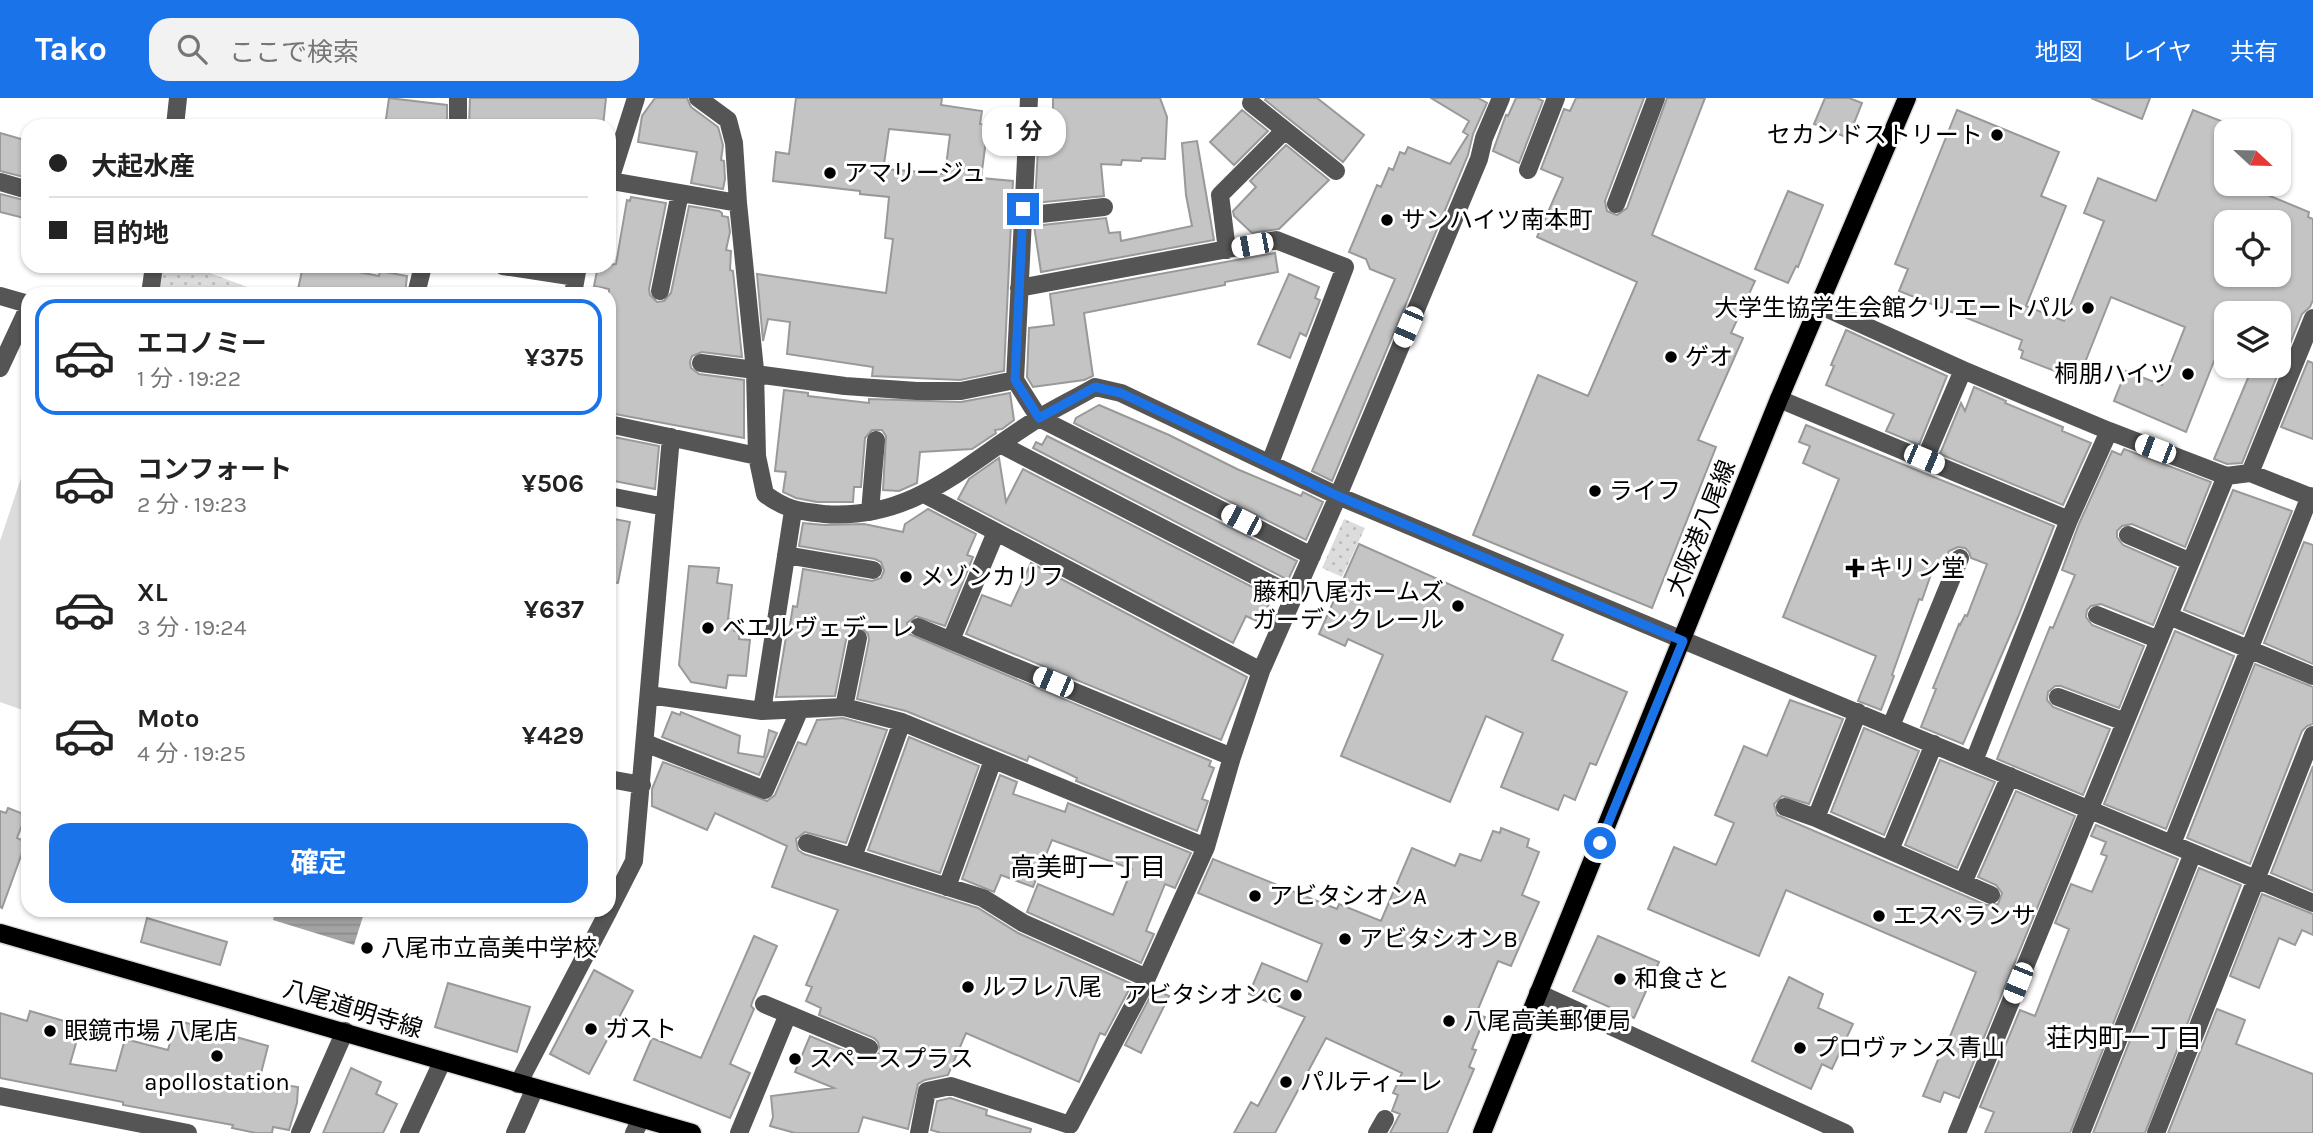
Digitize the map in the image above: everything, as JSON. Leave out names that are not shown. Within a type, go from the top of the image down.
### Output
[{"type":"main road","name":"大阪港八尾線","points":[[1482,1133],[1779,399],[1907,98]]},
{"type":"main road","name":"八尾道明寺線","points":[[0,933],[527,1086],[638,1126],[692,1133]]},
{"type":"street","points":[[176,119],[178,98]]},
{"type":"street","points":[[458,98],[458,119]]},
{"type":"street","points":[[616,163],[636,98]]},
{"type":"street","points":[[698,98],[729,120],[734,143],[755,372],[757,456],[765,494],[779,505],[793,511],[849,516],[926,495],[1039,418],[1095,387],[1121,393],[1338,496],[2313,903]]},
{"type":"street","points":[[1029,98],[1015,380],[1039,418],[1312,556]]},
{"type":"street","points":[[919,1133],[927,1091],[951,1086],[1070,1125],[1147,978],[1206,847],[1231,757],[1261,671],[1338,496],[1474,171],[1501,98]]},
{"type":"street","points":[[1528,170],[1556,98]]},
{"type":"street","points":[[1616,204],[1656,98]]},
{"type":"street","points":[[1251,103],[1336,171]]},
{"type":"street","points":[[1227,250],[1220,195],[1285,130]]},
{"type":"street","points":[[0,182],[21,188]]},
{"type":"street","points":[[616,183],[738,203]]},
{"type":"street","points":[[660,290],[680,193]]},
{"type":"street","points":[[1023,216],[1104,207]]},
{"type":"street","points":[[1019,288],[1276,240],[1345,267],[1270,463]]},
{"type":"street","points":[[542,273],[576,279]]},
{"type":"street","points":[[0,296],[21,304]]},
{"type":"street","points":[[1819,305],[1963,370],[2109,431],[2225,476],[2250,473],[2311,497],[2172,844]]},
{"type":"street","points":[[2250,473],[2313,318]]},
{"type":"street","points":[[0,368],[21,322]]},
{"type":"street","points":[[701,363],[845,386],[917,391],[961,391],[1015,380]]},
{"type":"street","points":[[1924,459],[1963,370]]},
{"type":"street","points":[[1779,399],[2069,520]]},
{"type":"street","points":[[616,425],[757,456]]},
{"type":"street","points":[[1974,761],[2069,520],[2109,431]]},
{"type":"street","points":[[616,897],[635,861],[671,437]]},
{"type":"street","points":[[870,512],[877,440]]},
{"type":"street","points":[[1000,444],[1294,596]]},
{"type":"street","points":[[1957,1133],[2225,476]]},
{"type":"street","points":[[926,495],[1261,671]]},
{"type":"street","points":[[616,497],[665,507]]},
{"type":"street","points":[[762,711],[793,511]]},
{"type":"street","points":[[951,640],[996,532]]},
{"type":"street","points":[[2128,535],[2189,561]]},
{"type":"street","points":[[786,555],[873,570]]},
{"type":"street","points":[[1891,726],[1960,558]]},
{"type":"street","points":[[2097,615],[2159,640]]},
{"type":"street","points":[[2169,616],[2313,676]]},
{"type":"street","points":[[918,626],[1231,757]]},
{"type":"street","points":[[844,707],[858,638]]},
{"type":"street","points":[[649,695],[762,711],[844,707],[902,722],[1206,847]]},
{"type":"street","points":[[2058,697],[2125,722]]},
{"type":"street","points":[[645,743],[765,790],[800,709]]},
{"type":"street","points":[[1816,818],[1858,712]]},
{"type":"street","points":[[853,857],[902,722]]},
{"type":"street","points":[[2156,1133],[2313,736]]},
{"type":"street","points":[[1890,850],[1934,744]]},
{"type":"street","points":[[947,887],[993,760]]},
{"type":"street","points":[[1963,883],[2010,775]]},
{"type":"street","points":[[616,780],[642,785]]},
{"type":"street","points":[[1785,807],[1991,895]]},
{"type":"street","points":[[807,843],[983,898],[1023,923],[1147,978]]},
{"type":"street","points":[[2081,1133],[2193,853]]},
{"type":"street","points":[[515,1133],[527,1086],[606,917]]},
{"type":"street","points":[[1538,993],[1846,1133]]},
{"type":"street","points":[[764,1004],[869,1048]]},
{"type":"street","points":[[739,1133],[788,1014]]},
{"type":"street","points":[[300,1133],[345,1031]]},
{"type":"street","points":[[409,1133],[442,1062]]},
{"type":"street","points":[[0,1097],[110,1126],[188,1133]]},
{"type":"shaded area","points":[[160,273],[210,273],[247,287],[158,287]]},
{"type":"shaded area","points":[[21,478],[21,710],[0,702],[0,541]]},
{"type":"shaded area","points":[[1344,519],[1365,528],[1342,577],[1322,568]]},
{"type":"shaded area","points":[[274,917],[363,917],[354,945],[273,920]]},
{"type":"building","points":[[389,98],[447,105],[447,119],[386,119]]},
{"type":"building","points":[[470,98],[606,98],[604,119],[469,119]]},
{"type":"building","points":[[655,98],[687,98],[691,107],[718,127],[723,145],[723,189],[691,183],[697,152],[638,142],[642,116]]},
{"type":"building","points":[[796,98],[942,98],[941,105],[982,111],[980,124],[988,125],[981,178],[1013,181],[1004,371],[960,380],[872,376],[873,367],[787,354],[790,322],[768,319],[763,341],[757,274],[886,293],[893,239],[885,238],[889,197],[773,181],[776,152],[789,154]],"holes":[[[889,129],[950,135],[945,174],[886,169],[887,164],[884,164]]]},
{"type":"building","points":[[1053,98],[1160,98],[1167,117],[1165,159],[1142,158],[1141,161],[1122,160],[1121,165],[1101,164],[1104,196],[1035,203],[1038,148],[1044,149],[1044,115],[1053,115]]},
{"type":"building","points":[[1317,98],[1364,135],[1343,162],[1265,100]]},
{"type":"building","points":[[1431,98],[1478,98],[1487,103],[1473,134],[1468,155],[1332,481],[1312,471],[1395,279],[1370,269],[1366,259],[1349,252],[1377,185],[1381,187],[1389,168],[1393,170],[1400,152],[1405,154],[1408,147],[1450,164],[1468,135],[1463,132],[1469,121]]},
{"type":"building","points":[[1516,98],[1537,98],[1543,101],[1519,163],[1493,151],[1506,115],[1508,116]]},
{"type":"building","points":[[1576,98],[1644,98],[1605,201],[1607,211],[1617,215],[1627,208],[1667,98],[1705,98],[1652,235],[1755,281],[1731,333],[1743,338],[1698,440],[1716,447],[1652,608],[1473,535],[1538,375],[1588,396],[1637,282],[1537,237],[1563,178],[1541,169],[1564,109],[1570,111]]},
{"type":"building","points":[[1825,98],[1849,98],[1862,103],[1848,138],[1814,124]]},
{"type":"building","points":[[2091,98],[2150,98],[2142,119]]},
{"type":"building","points":[[1242,110],[1268,131],[1234,165],[1210,142]]},
{"type":"building","points":[[1957,110],[2059,152],[2041,196],[2066,206],[2026,306],[2064,321],[2104,221],[2084,213],[2098,178],[2156,201],[2193,110],[2216,119],[2214,196],[2270,196],[2309,212],[2308,217],[2313,219],[2313,300],[2302,314],[2291,341],[2291,301],[2214,301],[2214,361],[2186,432],[2114,401],[2126,371],[2162,385],[2185,327],[2111,297],[2078,380],[2021,358],[2023,351],[2019,349],[2022,340],[1899,291],[1908,269],[1895,264]]},
{"type":"building","points":[[0,133],[21,139],[21,176],[0,171]]},
{"type":"building","points":[[1197,141],[1214,240],[1041,272],[1034,226],[1106,218],[1109,233],[1120,232],[1121,241],[1192,226],[1186,195],[1182,143]]},
{"type":"building","points":[[1286,145],[1329,180],[1279,229],[1252,233],[1234,216],[1233,211],[1256,187],[1250,181]]},
{"type":"building","points":[[1788,191],[1823,205],[1798,267],[1796,266],[1788,283],[1755,269]]},
{"type":"building","points":[[0,194],[21,199],[21,217],[0,212]]},
{"type":"building","points":[[631,197],[666,203],[649,289],[650,295],[657,302],[664,301],[671,293],[689,206],[719,211],[722,216],[728,217],[730,232],[726,250],[731,251],[730,270],[733,271],[742,357],[702,352],[692,356],[690,362],[691,368],[699,374],[744,380],[744,438],[616,414],[616,287],[594,286],[597,273],[616,273],[627,200],[630,201]]},
{"type":"building","points":[[1275,253],[1278,272],[1084,313],[1093,376],[1084,380],[1033,387],[1027,377],[1029,328],[1054,325],[1050,294]]},
{"type":"building","points":[[302,273],[364,273],[379,276],[380,273],[391,273],[407,276],[406,287],[298,287]]},
{"type":"building","points":[[1289,274],[1319,287],[1315,298],[1320,300],[1306,336],[1300,333],[1290,358],[1258,344]]},
{"type":"building","points":[[1846,330],[1947,376],[1919,445],[1886,431],[1894,414],[1826,385],[1834,366],[1831,365]]},
{"type":"building","points":[[2308,361],[2313,363],[2313,439],[2281,427]]},
{"type":"building","points":[[2248,378],[2276,378],[2242,463],[2227,464],[2214,459]]},
{"type":"building","points":[[1974,387],[2063,427],[2062,431],[2091,443],[2063,505],[1940,454],[1961,403],[1965,411]]},
{"type":"building","points":[[784,390],[808,393],[808,396],[869,403],[869,399],[961,402],[1010,393],[1014,420],[1002,429],[995,430],[996,433],[972,449],[920,452],[917,483],[899,491],[883,490],[886,436],[882,430],[872,430],[865,438],[861,487],[854,487],[853,502],[817,502],[783,492],[786,472],[775,471]]},
{"type":"building","points":[[1099,405],[1169,435],[1237,469],[1301,496],[1303,492],[1323,502],[1306,540],[1074,423],[1076,418]]},
{"type":"building","points":[[1806,425],[2054,526],[1963,744],[1921,727],[1936,689],[1933,688],[1959,624],[1965,615],[1967,616],[1987,564],[1971,558],[1965,548],[1958,547],[1949,551],[1943,566],[1935,563],[1922,600],[1919,599],[1881,710],[1858,701],[1876,656],[1783,617],[1839,479],[1803,463],[1810,446],[1799,442]]},
{"type":"building","points":[[1047,436],[1297,561],[1288,580],[1033,448],[1036,442],[1042,445]]},
{"type":"building","points":[[616,437],[659,446],[655,489],[616,481]]},
{"type":"building","points":[[2124,449],[2211,482],[2185,547],[2132,524],[2122,526],[2117,531],[2117,537],[2123,545],[2176,568],[2153,625],[2101,604],[2091,606],[2087,610],[2086,617],[2092,625],[2144,646],[2119,708],[2061,686],[2055,686],[2048,692],[2047,700],[2053,707],[2110,729],[2083,795],[1997,759],[2050,627],[2053,628],[2075,575],[2062,570],[2079,524],[2112,451],[2121,455]]},
{"type":"building","points":[[999,458],[1006,502],[1023,469],[1272,597],[1261,623],[1246,616],[1233,643],[958,499],[969,479]]},
{"type":"building","points":[[2233,490],[2292,511],[2243,634],[2184,610]]},
{"type":"building","points":[[928,509],[976,534],[967,555],[973,557],[945,626],[916,616],[907,623],[909,634],[1211,761],[1209,766],[1214,768],[1202,799],[1208,801],[1197,831],[1076,781],[1077,778],[1029,756],[1027,761],[906,711],[857,699],[869,640],[868,634],[861,627],[854,628],[847,635],[835,696],[776,697],[786,637],[793,606],[797,607],[803,569],[872,581],[881,578],[884,571],[881,562],[875,559],[799,546],[803,523],[864,524],[903,532],[905,524]]},
{"type":"building","points":[[616,519],[630,522],[616,583]]},
{"type":"building","points":[[2304,542],[2313,545],[2313,664],[2264,643]]},
{"type":"building","points":[[1359,544],[1563,635],[1552,660],[1627,692],[1596,765],[1590,763],[1575,800],[1564,795],[1558,810],[1501,787],[1523,733],[1486,716],[1450,802],[1341,756],[1383,655],[1348,639],[1345,646],[1319,634]]},
{"type":"building","points":[[1031,563],[1247,677],[1221,740],[966,634],[982,595],[1011,606]]},
{"type":"building","name":"ベエルヴェデーレ","points":[[689,566],[719,568],[717,583],[732,585],[728,619],[735,620],[734,631],[739,632],[739,639],[750,640],[746,676],[728,675],[726,688],[691,682],[679,665]]},
{"type":"building","points":[[2175,631],[2234,656],[2166,829],[2104,804]]},
{"type":"building","points":[[2255,664],[2313,687],[2313,724],[2302,731],[2250,864],[2187,838]]},
{"type":"building","points":[[1790,700],[1843,719],[1809,804],[1782,796],[1774,804],[1777,815],[1986,905],[1998,904],[2002,893],[1996,885],[1978,877],[2016,791],[2075,816],[1959,1098],[1944,1092],[1940,1102],[1923,1096],[1976,972],[1786,890],[1759,956],[1648,909],[1674,847],[1716,865],[1734,823],[1715,815],[1744,746],[1767,756]]},
{"type":"building","points":[[672,712],[680,715],[681,712],[740,736],[738,753],[764,757],[769,730],[777,733],[759,775],[662,737]]},
{"type":"building","points":[[843,718],[887,730],[846,843],[805,832],[796,839],[798,850],[978,908],[1018,933],[1132,984],[1105,1035],[1100,1033],[1079,1082],[966,1033],[948,1075],[918,1084],[908,1129],[863,1117],[858,1133],[795,1133],[770,1126],[773,1117],[771,1096],[834,1088],[795,1072],[810,1036],[865,1059],[875,1057],[880,1052],[878,1042],[874,1038],[819,1015],[821,1008],[806,1001],[812,987],[806,985],[838,910],[772,887],[787,846],[715,813],[707,830],[652,806],[652,789],[663,762],[767,801],[775,795],[798,742],[806,745],[817,720]]},
{"type":"building","points":[[1864,728],[1919,751],[1884,835],[1831,812]]},
{"type":"building","points":[[909,737],[979,766],[940,873],[868,850]]},
{"type":"building","points":[[1940,760],[1995,782],[1957,868],[1905,845]]},
{"type":"building","points":[[2313,766],[2313,891],[2271,873]]},
{"type":"building","points":[[1000,775],[1017,782],[1013,794],[1065,812],[1068,803],[1191,853],[1175,888],[1165,884],[1146,931],[1154,934],[1141,963],[1027,912],[1038,884],[1113,915],[1132,869],[1052,840],[1033,887],[1001,875],[994,892],[962,879]]},
{"type":"building","points":[[8,808],[21,813],[21,828],[17,838],[21,840],[21,856],[2,908],[0,811],[6,813]]},
{"type":"building","points":[[2096,825],[2178,859],[2070,1133],[1985,1133],[1994,1112],[1980,1107],[2020,1010],[2035,1016],[2069,929],[2055,923],[2071,884],[2092,892],[2107,856],[2101,854],[2106,842],[2091,836]]},
{"type":"building","points":[[1501,828],[1529,839],[1527,847],[1539,852],[1522,895],[1539,902],[1511,966],[1498,961],[1476,1014],[1485,1017],[1472,1049],[1476,1050],[1469,1067],[1474,1069],[1447,1133],[1390,1133],[1400,1114],[1392,1111],[1398,1095],[1393,1093],[1402,1073],[1326,1038],[1275,1133],[1234,1133],[1251,1102],[1258,1106],[1305,1017],[1249,994],[1262,963],[1307,982],[1322,944],[1198,893],[1213,859],[1337,909],[1339,904],[1381,921],[1412,848],[1455,866],[1460,854],[1481,861],[1493,831],[1500,833]]},
{"type":"building","points":[[2199,868],[2241,885],[2145,1133],[2093,1133]]},
{"type":"building","points":[[2262,894],[2313,914],[2313,935],[2302,930],[2295,945],[2279,938],[2259,988],[2230,976]]},
{"type":"building","points":[[147,918],[227,942],[220,965],[141,942]]},
{"type":"building","points":[[754,936],[777,946],[753,1000],[751,1006],[754,1009],[730,1064],[750,1073],[730,1118],[634,1080],[652,1038],[701,1058]]},
{"type":"building","points":[[1598,936],[1659,962],[1634,1018],[1573,991]]},
{"type":"building","points":[[594,970],[633,991],[589,1074],[550,1054]]},
{"type":"building","name":"プロヴァンス青山","points":[[1789,977],[1823,994],[1818,1008],[1853,1024],[1832,1069],[1822,1064],[1811,1089],[1752,1061]]},
{"type":"building","points":[[448,983],[530,1007],[517,1052],[435,1027]]},
{"type":"building","points":[[1154,989],[1169,996],[1141,1053],[1125,1045]]},
{"type":"building","points":[[2217,1009],[2245,1020],[2236,1044],[2313,1074],[2313,1133],[2168,1133]]},
{"type":"building","points":[[30,1011],[81,1026],[70,1064],[116,1071],[125,1039],[168,1050],[176,1020],[268,1046],[259,1081],[298,1087],[297,1103],[289,1130],[273,1127],[272,1133],[256,1133],[232,1128],[233,1125],[123,1105],[123,1102],[0,1078],[0,1013],[27,1021]]},
{"type":"building","points":[[351,1068],[381,1082],[376,1094],[397,1104],[383,1133],[323,1133]]},
{"type":"building","points":[[950,1098],[987,1110],[986,1115],[1031,1129],[1030,1133],[941,1133],[931,1130],[937,1101]]},
{"type":"place","name":"セカンドストリート","points":[[1997,135]]},
{"type":"place","name":"アマリージュ","points":[[830,173]]},
{"type":"place","name":"サンハイツ南本町","points":[[1387,220]]},
{"type":"place","name":"大学生協学生会館クリエートパル","points":[[2088,308]]},
{"type":"place","name":"ゲオ","points":[[1671,357]]},
{"type":"place","name":"桐朋ハイツ","points":[[2188,374]]},
{"type":"place","name":"ライフ","points":[[1595,491]]},
{"type":"place","name":"キリン堂","points":[[1855,568]]},
{"type":"place","name":"メゾンカリフ","points":[[906,577]]},
{"type":"place","name":"藤和八尾ホームズ ガーデンクレール","points":[[1458,606]]},
{"type":"place","name":"ベエルヴェデーレ","points":[[708,628]]},
{"type":"place","name":"アビタシオンA","points":[[1255,896]]},
{"type":"place","name":"エスペランサ","points":[[1879,916]]},
{"type":"place","name":"アビタシオンB","points":[[1345,939]]},
{"type":"place","name":"八尾市立高美中学校","points":[[367,948]]},
{"type":"place","name":"和食さと","points":[[1620,979]]},
{"type":"place","name":"ルフレ八尾","points":[[968,987]]},
{"type":"place","name":"アビタシオンC","points":[[1296,995]]},
{"type":"place","name":"八尾高美郵便局","points":[[1449,1021]]},
{"type":"place","name":"ガスト","points":[[591,1029]]},
{"type":"place","name":"眼鏡市場 八尾店","points":[[50,1031]]},
{"type":"place","name":"プロヴァンス青山","points":[[1800,1048]]},
{"type":"place","name":"apollostation","points":[[217,1056]]},
{"type":"place","name":"スペースプラス","points":[[795,1059]]},
{"type":"place","name":"パルティーレ","points":[[1286,1082]]},
{"type":"district","name":"高美町一丁目","points":[[1088,867]]},
{"type":"district","name":"荘内町一丁目","points":[[2124,1038]]},
{"type":"route","points":[[1023,209],[1015,380],[1039,418],[1095,387],[1121,393],[1338,496],[1683,641],[1600,843]]}]
